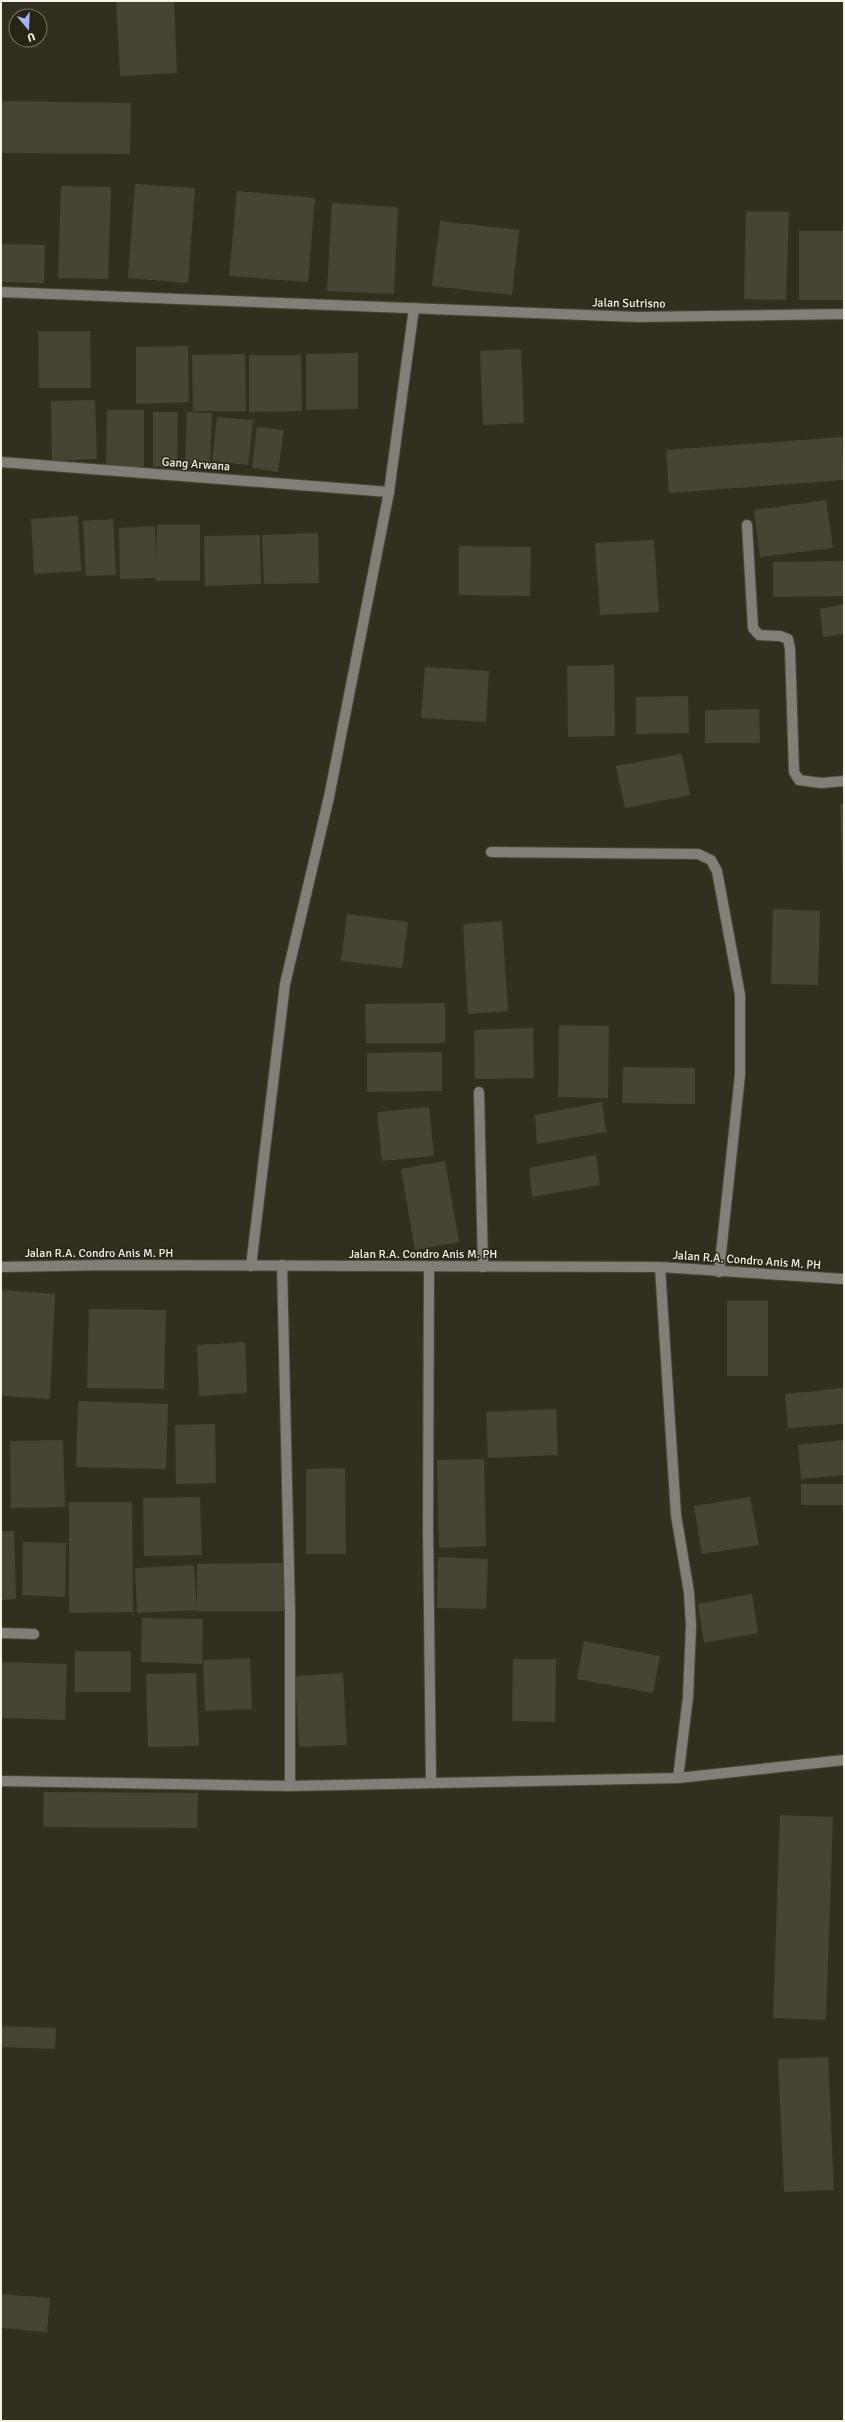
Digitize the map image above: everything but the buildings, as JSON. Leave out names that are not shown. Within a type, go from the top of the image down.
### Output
[{"type":"street","name":"Jalan Sutrisno","points":[[1,292],[638,317],[844,314]]},
{"type":"street","points":[[251,1266],[284,984],[329,797],[389,492],[414,308]]},
{"type":"street","name":"Gang Arwana","points":[[1,462],[389,492]]},
{"type":"street","points":[[747,525],[753,628],[759,635],[780,636],[788,639],[790,649],[794,772],[799,780],[808,782],[844,781]]},
{"type":"street","points":[[491,852],[698,854],[711,860],[716,871],[740,994],[740,1075],[719,1272]]},
{"type":"street","points":[[479,1092],[483,1267]]},
{"type":"street","points":[[282,1265],[290,1613],[290,1786]]},
{"type":"street","name":"Jalan R.A. Condro Anis M. PH","points":[[1,1267],[282,1265],[429,1267],[660,1267],[844,1279]]},
{"type":"street","points":[[429,1267],[428,1528],[431,1783]]},
{"type":"street","points":[[660,1267],[676,1515],[689,1592],[691,1626],[688,1697],[678,1778]]},
{"type":"street","points":[[1,1633],[34,1634]]},
{"type":"street","points":[[1,1781],[290,1786],[678,1778],[844,1760]]}]
